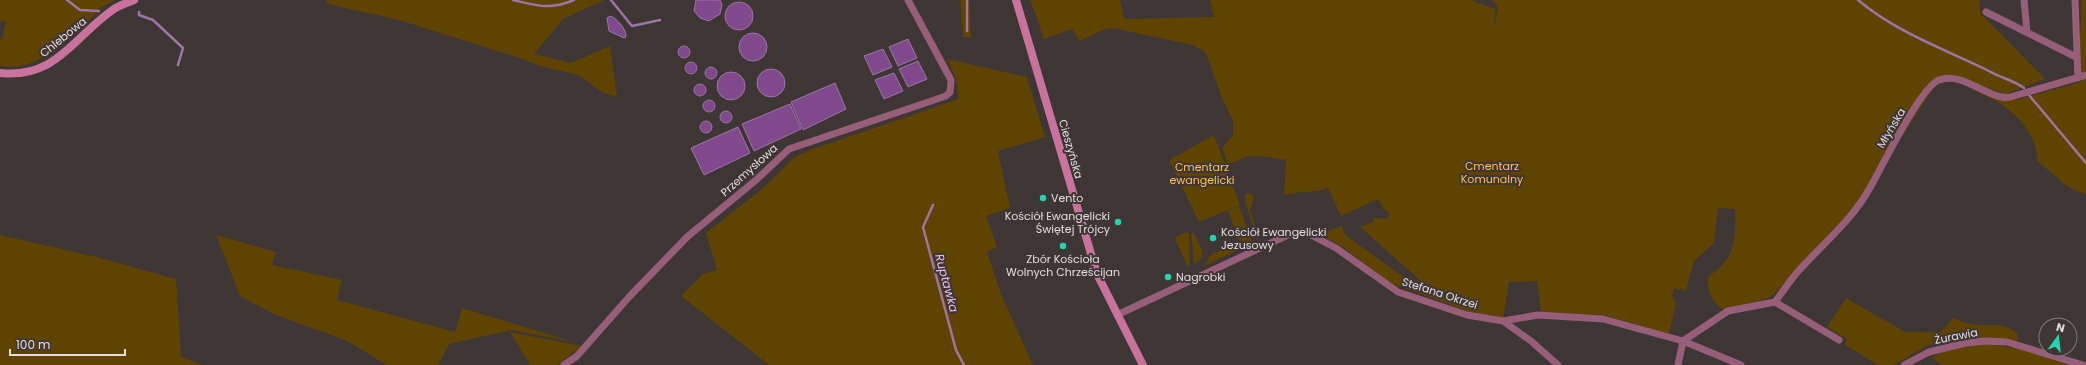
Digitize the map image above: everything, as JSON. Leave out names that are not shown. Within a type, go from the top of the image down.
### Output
[{"type":"main road","name":"Chlebowa","points":[[0,73],[23,73],[50,64],[115,9],[134,0]]},
{"type":"main road","name":"Cieszyńska","points":[[1016,0],[1090,255],[1097,274],[1143,365]]},
{"type":"street","name":"Przemysłowa","points":[[564,365],[577,356],[629,297],[687,238],[756,180],[789,149],[946,96],[950,92],[951,80],[908,0]]},
{"type":"street","points":[[2024,0],[2027,32]]},
{"type":"street","points":[[2075,0],[2078,78]]},
{"type":"street","points":[[1986,12],[2076,57]]},
{"type":"street","name":"Młyńska","points":[[1775,302],[1802,267],[1846,223],[1871,187],[1894,141],[1927,92],[1937,81],[1943,79],[1968,83],[2002,98],[2014,96],[2086,75]]},
{"type":"street","name":"Stefana Okrzei","points":[[1117,315],[1290,234],[1300,232],[1309,234],[1336,248],[1398,292],[1467,315],[1503,321],[1538,315],[1603,318],[1683,342]]},
{"type":"street","points":[[1678,365],[1683,342],[1728,311],[1775,302],[1839,340]]},
{"type":"street","name":"Stefana Okrzei","points":[[1503,321],[1530,341],[1558,365]]},
{"type":"street","name":"Żurawia","points":[[1904,365],[1929,352],[1966,343],[1985,341],[2007,342],[2083,365]]},
{"type":"street","points":[[1683,342],[1741,365]]},
{"type":"green space","points":[[0,0],[115,0],[97,10],[75,9],[99,11],[54,50],[28,64],[14,67],[0,66],[0,39],[2,39],[6,22],[0,21]]},
{"type":"green space","points":[[326,0],[604,0],[563,19],[534,54],[571,63],[610,46],[617,96],[603,92],[585,79],[574,74],[554,70],[399,20],[328,4]]},
{"type":"green space","points":[[960,0],[969,0],[971,37],[963,37]]},
{"type":"green space","name":"Cmentarz Komunalny","points":[[1030,0],[1120,0],[1124,19],[1214,17],[1210,0],[1470,0],[1495,9],[1494,29],[1498,7],[1492,0],[1979,0],[1981,14],[2045,79],[2006,94],[1976,84],[1959,81],[1951,80],[1938,84],[1930,93],[1862,198],[1842,222],[1771,297],[1725,311],[1717,305],[1711,297],[1708,288],[1708,277],[1722,265],[1731,251],[1735,230],[1735,209],[1718,208],[1714,243],[1694,261],[1686,291],[1674,288],[1672,296],[1676,303],[1669,334],[1604,315],[1541,312],[1537,281],[1509,282],[1503,318],[1470,312],[1390,283],[1343,247],[1319,234],[1342,226],[1344,234],[1402,276],[1422,282],[1360,227],[1374,222],[1372,218],[1388,219],[1389,213],[1383,208],[1378,199],[1341,216],[1328,188],[1317,191],[1284,195],[1286,160],[1251,156],[1228,164],[1222,148],[1233,135],[1233,121],[1222,98],[1206,53],[1193,45],[1114,28],[1102,30],[1080,41],[1072,29],[1043,39]]},
{"type":"green space","points":[[2082,0],[2086,0],[2086,195],[2067,186],[2037,161],[2037,153],[2032,138],[2023,124],[2011,112],[2001,104],[1970,88],[2006,99],[2016,100],[2081,82],[2079,52]]},
{"type":"green space","points":[[947,59],[1027,77],[1045,137],[998,151],[1010,208],[986,216],[997,247],[987,252],[1002,297],[1033,365],[769,365],[681,296],[703,274],[717,270],[706,233],[762,189],[795,157],[813,149],[959,99],[956,78]]},
{"type":"green space","name":"Cmentarz ewangelicki","points":[[1214,135],[1240,205],[1199,222],[1169,160]]},
{"type":"green space","points":[[1249,193],[1254,196],[1250,211],[1260,240],[1256,234],[1245,201],[1245,195]]},
{"type":"green space","points":[[1239,206],[1253,245],[1245,249],[1242,247],[1228,211]]},
{"type":"green space","points":[[1186,232],[1189,233],[1190,266],[1188,267],[1175,239]]},
{"type":"green space","points":[[1191,233],[1194,233],[1203,252],[1200,260],[1194,264]]},
{"type":"green space","points":[[0,235],[96,257],[176,279],[181,357],[203,365],[0,365]]},
{"type":"green space","points":[[216,235],[276,252],[272,265],[342,280],[337,300],[455,332],[462,308],[574,342],[511,330],[449,344],[438,365],[387,365],[345,340],[276,315],[240,296]]},
{"type":"green space","points":[[1229,246],[1233,248],[1234,252],[1202,267],[1207,262],[1210,255]]},
{"type":"green space","points":[[1846,298],[1905,332],[1941,332],[1953,318],[1971,324],[2007,327],[2018,335],[2017,342],[1928,345],[1894,365],[1878,365],[1845,345],[1847,339],[1827,327]]},
{"type":"green space","points":[[510,332],[582,346],[557,365],[530,365]]},
{"type":"green space","points":[[1969,343],[2003,346],[2034,352],[2038,353],[2038,357],[2048,357],[2070,365],[1942,365],[1931,357]]},
{"type":"shaded area","points":[[696,0],[720,0],[722,5],[720,14],[709,21],[700,18],[694,11]]},
{"type":"shaded area","points":[[739,2],[749,6],[753,16],[749,26],[739,30],[729,26],[725,16],[729,6]]},
{"type":"shaded area","points":[[610,16],[616,19],[621,25],[625,31],[626,37],[624,38],[609,31],[607,18]]},
{"type":"shaded area","points":[[753,33],[763,37],[767,47],[763,57],[753,61],[743,57],[739,47],[743,37]]},
{"type":"shaded area","points":[[908,39],[917,58],[898,66],[889,47]]},
{"type":"shaded area","points":[[682,46],[686,46],[690,52],[686,58],[682,58],[678,54],[678,50]]},
{"type":"shaded area","points":[[883,49],[892,67],[873,75],[864,56]]},
{"type":"shaded area","points":[[918,61],[927,79],[908,87],[899,69]]},
{"type":"shaded area","points":[[689,62],[693,62],[697,68],[693,74],[689,74],[685,70],[685,66]]},
{"type":"shaded area","points":[[709,67],[713,67],[717,73],[713,79],[709,79],[705,75],[705,71]]},
{"type":"shaded area","points":[[771,69],[781,73],[785,83],[781,93],[771,97],[761,93],[757,83],[761,73]]},
{"type":"shaded area","points":[[731,72],[741,76],[745,86],[741,96],[731,100],[721,96],[717,86],[721,76]]},
{"type":"shaded area","points":[[894,73],[903,91],[884,99],[875,80]]},
{"type":"shaded area","points":[[835,83],[846,109],[803,130],[791,102]]},
{"type":"shaded area","points":[[698,84],[702,84],[706,90],[702,96],[698,96],[694,92],[694,88]]},
{"type":"shaded area","points":[[707,100],[711,100],[715,106],[711,112],[707,112],[703,108],[703,104]]},
{"type":"shaded area","points":[[790,104],[801,129],[754,151],[742,124]]},
{"type":"shaded area","points":[[724,111],[728,111],[732,117],[728,123],[724,123],[720,119],[720,115]]},
{"type":"shaded area","points":[[704,121],[708,121],[712,127],[708,133],[704,133],[700,129],[700,125]]},
{"type":"shaded area","points":[[738,127],[750,153],[704,175],[691,148]]},
{"type":"waterway","points":[[67,0],[80,10],[99,11]]},
{"type":"waterway","name":"Ruptawka","points":[[513,0],[544,6],[558,5],[574,0]]},
{"type":"waterway","points":[[611,0],[632,26],[660,20]]},
{"type":"waterway","name":"Ruptawka","points":[[967,0],[967,31]]},
{"type":"waterway","points":[[1858,0],[1888,22],[1904,31],[2024,88]]},
{"type":"waterway","points":[[139,12],[139,15],[153,20],[183,48],[178,65]]},
{"type":"waterway","points":[[2029,95],[2086,163]]},
{"type":"waterway","name":"Ruptawka","points":[[933,205],[923,227],[956,350],[964,365]]},
{"type":"place","name":"Vento","points":[[1043,198]]},
{"type":"place","name":"Kościół Ewangelicki Świętej Trójcy","points":[[1118,222]]},
{"type":"place","name":"Kościół Ewangelicki Jezusowy","points":[[1213,238]]},
{"type":"place","name":"Zbór Kościoła Wolnych Chrześcijan","points":[[1063,246]]},
{"type":"place","name":"Nagrobki","points":[[1168,277]]}]
